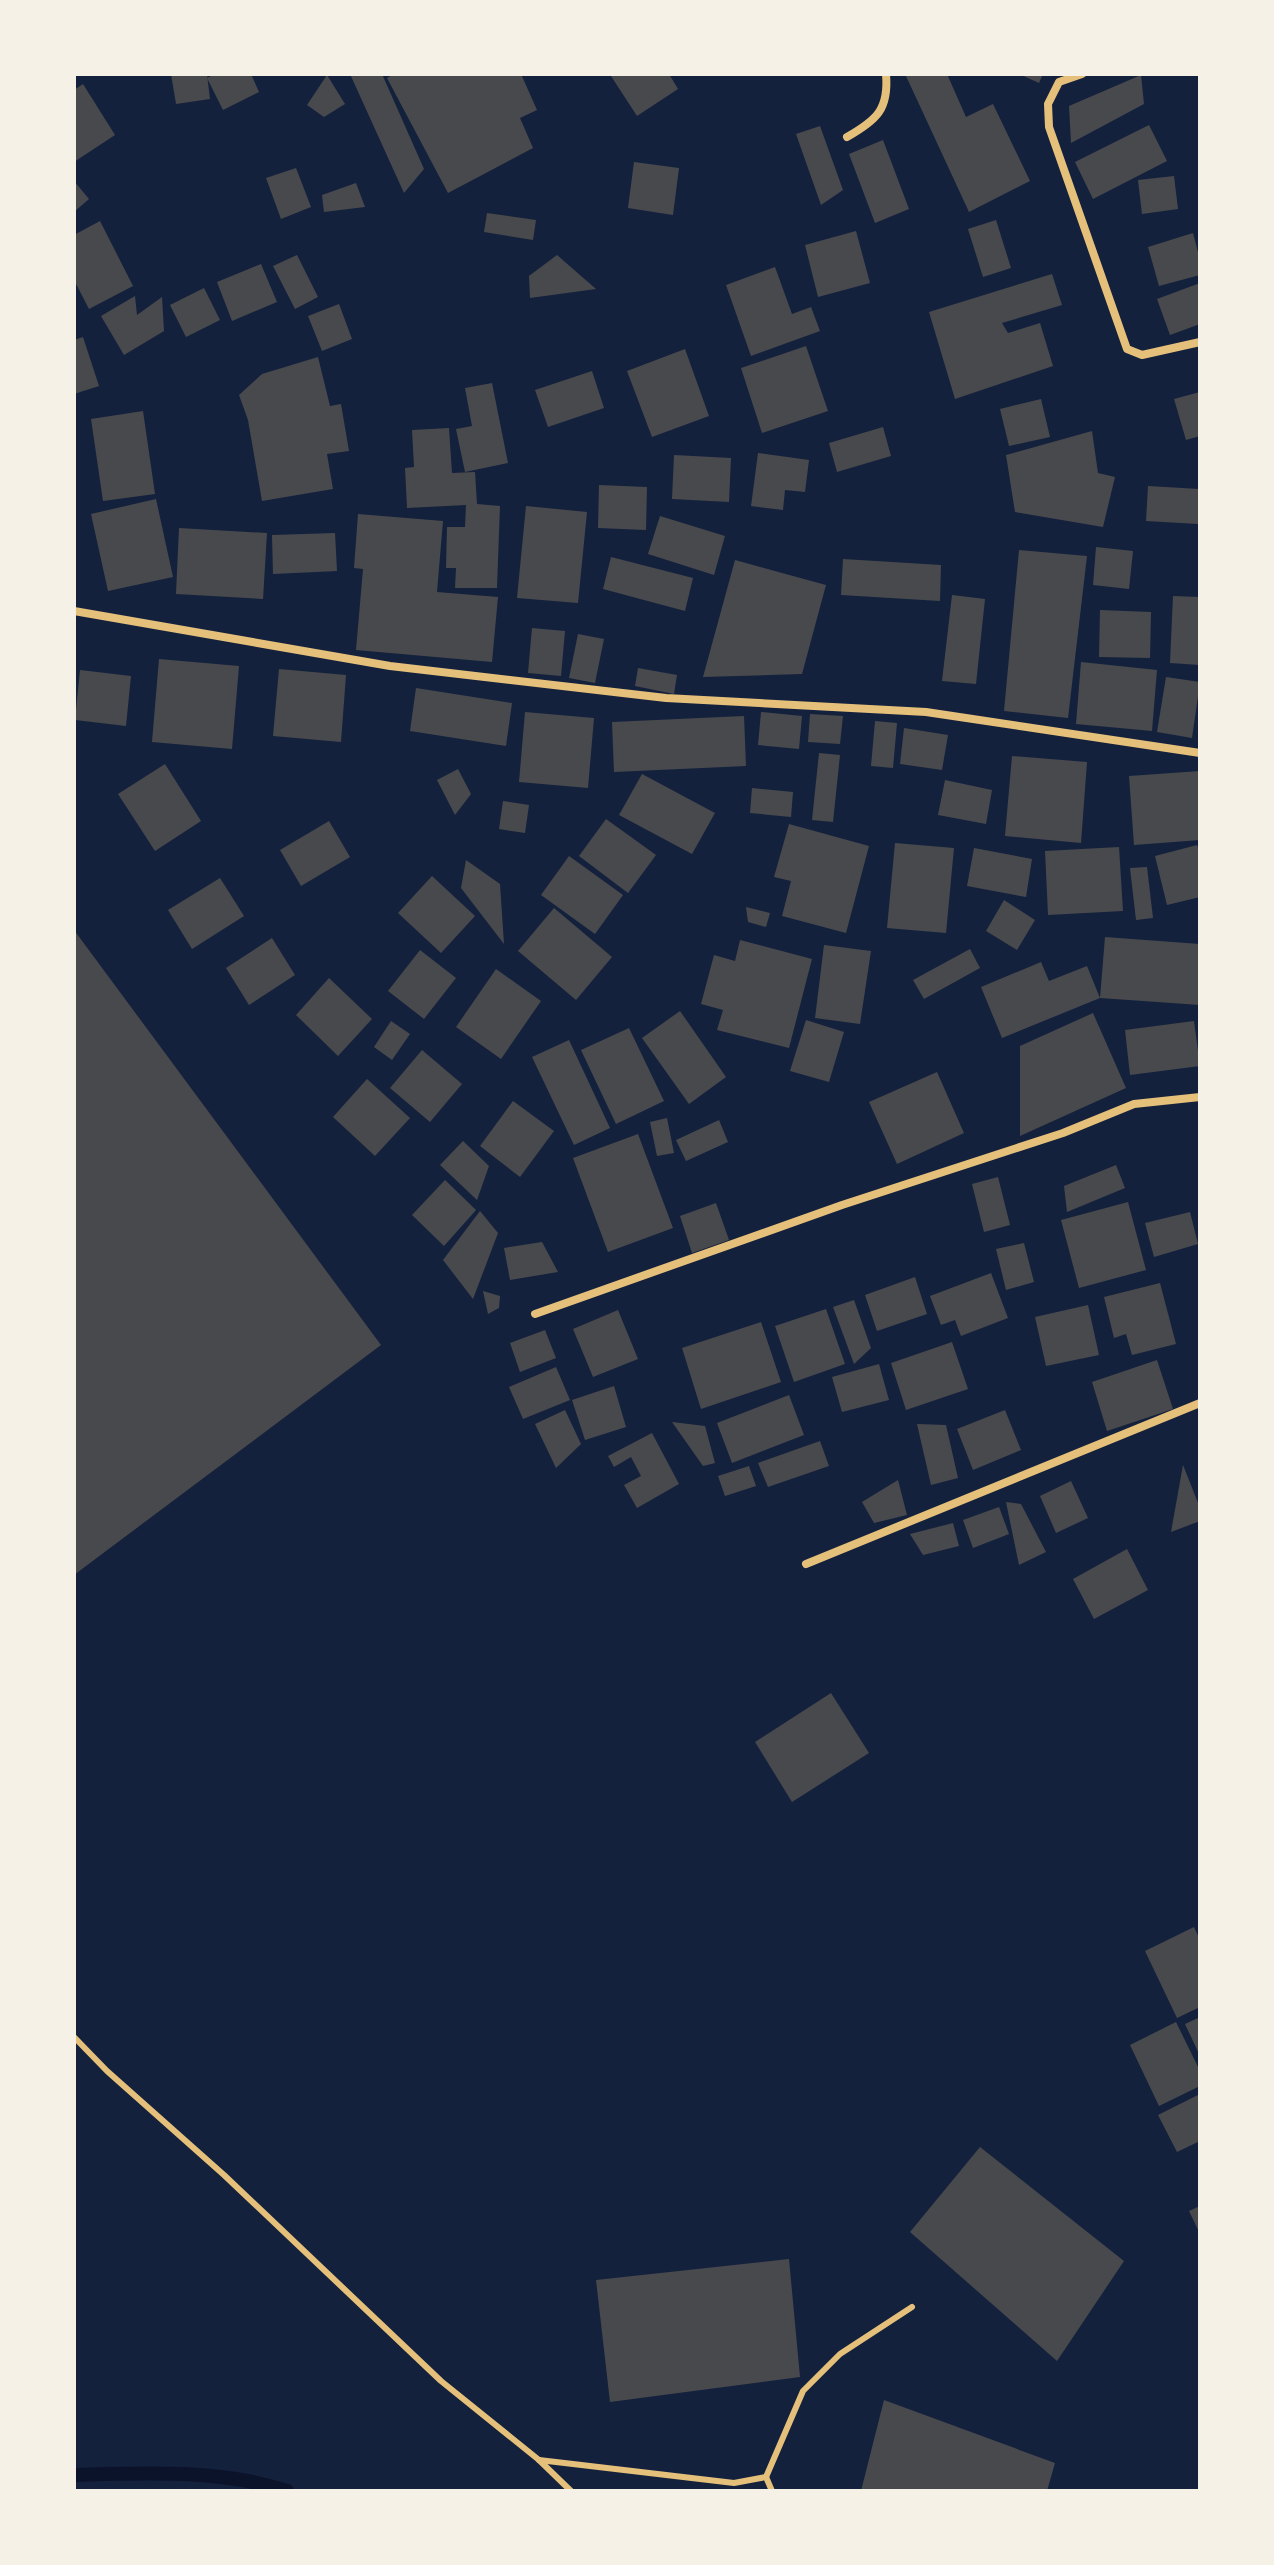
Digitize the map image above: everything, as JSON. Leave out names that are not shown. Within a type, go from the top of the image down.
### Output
[{"type":"street","points":[[847,137],[862,128],[882,108],[887,93],[886,74]]},
{"type":"street","points":[[1082,74],[1059,82],[1048,104],[1049,127],[1127,349],[1142,355],[1200,342]]},
{"type":"street","points":[[74,611],[390,666],[666,698],[926,712],[1200,753]]},
{"type":"street","points":[[535,1314],[842,1205],[1063,1133],[1134,1104],[1200,1097]]},
{"type":"street","points":[[806,1564],[1200,1403]]},
{"type":"lane","points":[[74,2037],[441,2381],[539,2460],[571,2491]]},
{"type":"lane","points":[[772,2491],[766,2477],[803,2391],[840,2354],[912,2307]]},
{"type":"lane","points":[[539,2460],[734,2483],[766,2477]]},
{"type":"building","points":[[171,74],[207,74],[210,99],[176,104]]},
{"type":"building","points":[[215,74],[251,74],[259,92],[223,110],[207,78]]},
{"type":"building","points":[[350,74],[382,74],[424,169],[404,193]]},
{"type":"building","points":[[394,74],[521,74],[537,110],[520,118],[533,148],[448,193],[387,78]]},
{"type":"building","points":[[669,74],[678,89],[637,116],[611,76]]},
{"type":"building","points":[[947,74],[966,117],[993,104],[1030,181],[969,212],[906,76]]},
{"type":"building","points":[[1019,74],[1043,74],[1039,83]]},
{"type":"building","points":[[327,75],[345,104],[324,117],[307,105]]},
{"type":"building","points":[[1141,75],[1144,104],[1071,143],[1069,106]]},
{"type":"building","points":[[83,84],[115,135],[74,162],[74,90]]},
{"type":"building","points":[[1149,125],[1167,161],[1093,199],[1075,162]]},
{"type":"building","points":[[820,126],[843,190],[821,205],[796,134]]},
{"type":"building","points":[[883,140],[909,209],[875,223],[849,154]]},
{"type":"building","points":[[634,162],[679,168],[673,215],[628,208]]},
{"type":"building","points":[[296,168],[311,207],[281,219],[266,178]]},
{"type":"building","points":[[1174,176],[1178,209],[1142,214],[1138,180]]},
{"type":"building","points":[[74,181],[89,199],[74,212]]},
{"type":"building","points":[[356,183],[365,207],[324,212],[322,195]]},
{"type":"building","points":[[487,213],[536,220],[533,240],[484,232]]},
{"type":"building","points":[[996,220],[1011,268],[983,277],[968,229]]},
{"type":"building","points":[[100,221],[133,286],[89,309],[74,280],[74,235]]},
{"type":"building","points":[[856,231],[870,283],[818,297],[805,245]]},
{"type":"building","points":[[1193,233],[1200,260],[1200,275],[1159,286],[1148,247]]},
{"type":"building","points":[[297,255],[318,297],[295,309],[273,266]]},
{"type":"building","points":[[557,255],[596,289],[530,298],[529,276]]},
{"type":"building","points":[[261,264],[277,302],[232,321],[217,282]]},
{"type":"building","points":[[775,267],[792,314],[811,307],[820,331],[751,356],[726,285]]},
{"type":"building","points":[[1052,274],[1062,305],[1002,323],[1008,333],[1040,323],[1053,366],[955,399],[929,312]]},
{"type":"building","points":[[1200,283],[1200,324],[1170,335],[1157,299]]},
{"type":"building","points":[[204,288],[220,320],[186,337],[170,305]]},
{"type":"building","points":[[135,296],[137,315],[162,297],[164,331],[124,355],[101,316]]},
{"type":"building","points":[[339,304],[352,339],[322,351],[308,316]]},
{"type":"building","points":[[83,337],[99,386],[74,394],[74,340]]},
{"type":"building","points":[[806,346],[828,411],[762,433],[741,368]]},
{"type":"building","points":[[685,349],[709,416],[652,437],[627,371]]},
{"type":"building","points":[[318,357],[330,406],[341,404],[349,451],[327,454],[333,489],[262,501],[248,420],[239,395],[262,374]]},
{"type":"building","points":[[592,371],[604,408],[548,427],[535,390]]},
{"type":"building","points":[[492,383],[508,463],[465,472],[456,429],[472,426],[465,388]]},
{"type":"building","points":[[1200,392],[1200,436],[1186,440],[1174,399]]},
{"type":"building","points":[[1041,399],[1050,437],[1009,446],[1000,409]]},
{"type":"building","points":[[143,411],[155,494],[103,501],[91,419]]},
{"type":"building","points":[[883,427],[891,456],[837,472],[829,443]]},
{"type":"building","points":[[449,428],[452,473],[475,472],[477,504],[500,506],[497,588],[455,588],[456,568],[446,568],[447,527],[465,527],[466,505],[407,508],[405,468],[414,467],[412,430]]},
{"type":"building","points":[[1092,431],[1098,473],[1115,477],[1103,527],[1015,512],[1006,455]]},
{"type":"building","points":[[758,453],[809,460],[805,492],[785,490],[783,510],[751,506]]},
{"type":"building","points":[[674,455],[731,458],[729,502],[672,499]]},
{"type":"building","points":[[599,485],[647,487],[646,530],[598,528]]},
{"type":"building","points":[[1148,486],[1199,489],[1198,524],[1146,521]]},
{"type":"building","points":[[156,499],[173,577],[108,591],[91,514]]},
{"type":"building","points":[[526,506],[587,512],[578,603],[517,598]]},
{"type":"building","points":[[358,514],[443,521],[437,592],[498,597],[492,662],[356,650],[363,569],[354,568]]},
{"type":"building","points":[[660,516],[725,536],[714,575],[648,554]]},
{"type":"building","points":[[179,528],[267,533],[263,599],[176,594]]},
{"type":"building","points":[[335,533],[337,571],[273,574],[272,535]]},
{"type":"building","points":[[1096,547],[1133,551],[1129,589],[1093,585]]},
{"type":"building","points":[[1019,550],[1087,556],[1068,718],[1004,711]]},
{"type":"building","points":[[611,557],[693,578],[685,611],[603,589]]},
{"type":"building","points":[[843,559],[941,565],[940,601],[841,595]]},
{"type":"building","points":[[735,560],[826,585],[802,674],[703,677]]},
{"type":"building","points":[[952,595],[985,599],[976,684],[942,681]]},
{"type":"building","points":[[1173,596],[1200,597],[1200,665],[1170,663]]},
{"type":"building","points":[[1100,610],[1151,612],[1150,658],[1099,657]]},
{"type":"building","points":[[532,628],[565,631],[561,676],[528,673]]},
{"type":"building","points":[[578,634],[604,639],[595,683],[569,678]]},
{"type":"building","points":[[159,659],[239,666],[232,749],[152,742]]},
{"type":"building","points":[[1081,662],[1157,670],[1152,731],[1076,724]]},
{"type":"building","points":[[638,668],[677,675],[674,694],[635,686]]},
{"type":"building","points":[[279,669],[346,675],[341,742],[273,736]]},
{"type":"building","points":[[80,670],[131,676],[126,726],[75,720]]},
{"type":"building","points":[[1166,677],[1200,682],[1192,738],[1157,732]]},
{"type":"building","points":[[416,688],[512,703],[506,746],[410,731]]},
{"type":"building","points":[[525,712],[594,718],[588,788],[519,782]]},
{"type":"building","points":[[761,712],[802,716],[799,749],[758,745]]},
{"type":"building","points":[[810,714],[843,716],[840,744],[808,742]]},
{"type":"building","points":[[744,716],[746,766],[614,772],[612,722]]},
{"type":"building","points":[[875,721],[897,723],[893,768],[871,766]]},
{"type":"building","points":[[904,728],[948,735],[942,770],[900,764]]},
{"type":"building","points":[[819,753],[840,755],[833,822],[812,820]]},
{"type":"building","points":[[1012,756],[1087,762],[1081,843],[1005,836]]},
{"type":"building","points":[[165,764],[201,821],[155,851],[118,794]]},
{"type":"building","points":[[458,769],[471,794],[455,815],[437,780]]},
{"type":"building","points":[[1200,771],[1200,840],[1134,845],[1129,776]]},
{"type":"building","points":[[642,774],[715,813],[692,854],[619,815]]},
{"type":"building","points":[[945,780],[992,790],[986,824],[938,815]]},
{"type":"building","points":[[752,788],[793,792],[791,817],[750,813]]},
{"type":"building","points":[[503,801],[529,805],[525,833],[499,829]]},
{"type":"building","points":[[606,819],[656,855],[628,893],[579,856]]},
{"type":"building","points":[[329,821],[350,857],[301,886],[280,850]]},
{"type":"building","points":[[789,824],[869,846],[846,933],[782,916],[791,881],[774,877]]},
{"type":"building","points":[[895,843],[954,848],[946,933],[887,928]]},
{"type":"building","points":[[1197,845],[1200,855],[1200,897],[1167,905],[1155,856]]},
{"type":"building","points":[[1119,847],[1123,911],[1048,915],[1045,851]]},
{"type":"building","points":[[974,848],[1032,859],[1026,897],[967,886]]},
{"type":"building","points":[[569,856],[623,895],[595,934],[541,895]]},
{"type":"building","points":[[466,860],[500,884],[504,944],[461,888]]},
{"type":"building","points":[[1147,867],[1153,918],[1136,920],[1130,868]]},
{"type":"building","points":[[432,876],[475,916],[441,953],[398,913]]},
{"type":"building","points":[[220,878],[244,916],[192,949],[168,910]]},
{"type":"building","points":[[1004,900],[1035,920],[1017,950],[986,931]]},
{"type":"building","points":[[746,907],[770,913],[766,927],[748,922]]},
{"type":"building","points":[[554,908],[612,957],[576,1000],[518,951]]},
{"type":"building","points":[[74,930],[381,1345],[74,1575]]},
{"type":"building","points":[[1105,937],[1200,944],[1200,1005],[1100,998]]},
{"type":"building","points":[[272,938],[295,975],[249,1005],[226,968]]},
{"type":"building","points":[[740,940],[812,959],[789,1048],[717,1030],[723,1010],[701,1004],[714,955],[735,961]]},
{"type":"building","points":[[824,945],[871,951],[860,1024],[815,1018]]},
{"type":"building","points":[[970,949],[980,968],[924,999],[913,980]]},
{"type":"building","points":[[420,950],[456,978],[424,1019],[388,991]]},
{"type":"building","points":[[1041,962],[1049,981],[1087,966],[1100,998],[1002,1038],[981,987]]},
{"type":"building","points":[[496,969],[541,1001],[501,1059],[456,1027]]},
{"type":"building","points":[[329,978],[372,1019],[338,1056],[296,1015]]},
{"type":"building","points":[[680,1011],[726,1077],[689,1104],[642,1038]]},
{"type":"building","points":[[1093,1013],[1126,1088],[1020,1136],[1020,1046]]},
{"type":"building","points":[[806,1020],[844,1032],[829,1082],[790,1071]]},
{"type":"building","points":[[391,1021],[410,1034],[392,1060],[374,1047]]},
{"type":"building","points":[[1194,1021],[1200,1066],[1130,1075],[1125,1030]]},
{"type":"building","points":[[629,1028],[664,1101],[616,1124],[581,1050]]},
{"type":"building","points":[[569,1040],[610,1128],[574,1145],[532,1057]]},
{"type":"building","points":[[422,1050],[462,1084],[430,1122],[390,1088]]},
{"type":"building","points":[[937,1072],[964,1133],[897,1164],[869,1102]]},
{"type":"building","points":[[367,1079],[410,1118],[375,1156],[333,1117]]},
{"type":"building","points":[[513,1101],[554,1131],[520,1177],[480,1146]]},
{"type":"building","points":[[667,1118],[674,1153],[657,1156],[650,1122]]},
{"type":"building","points":[[719,1120],[728,1142],[686,1161],[676,1140]]},
{"type":"building","points":[[638,1134],[673,1228],[608,1252],[573,1158]]},
{"type":"building","points":[[463,1141],[489,1166],[477,1200],[440,1165]]},
{"type":"building","points":[[1116,1165],[1125,1188],[1067,1212],[1064,1186]]},
{"type":"building","points":[[998,1177],[1010,1225],[984,1232],[972,1184]]},
{"type":"building","points":[[445,1180],[476,1210],[444,1246],[412,1215]]},
{"type":"building","points":[[1128,1202],[1146,1270],[1079,1288],[1061,1220]]},
{"type":"building","points":[[716,1203],[729,1240],[692,1253],[680,1216]]},
{"type":"building","points":[[480,1211],[498,1233],[473,1299],[443,1260]]},
{"type":"building","points":[[1190,1212],[1198,1244],[1154,1257],[1145,1223]]},
{"type":"building","points":[[542,1242],[558,1272],[510,1280],[504,1248]]},
{"type":"building","points":[[1024,1243],[1034,1282],[1006,1290],[996,1249]]},
{"type":"building","points":[[991,1273],[1008,1318],[961,1336],[955,1320],[941,1325],[930,1296]]},
{"type":"building","points":[[915,1277],[927,1314],[877,1331],[865,1295]]},
{"type":"building","points":[[1160,1283],[1176,1344],[1132,1355],[1126,1334],[1114,1338],[1104,1297]]},
{"type":"building","points":[[483,1291],[500,1296],[499,1308],[488,1314]]},
{"type":"building","points":[[854,1300],[871,1348],[854,1364],[833,1307]]},
{"type":"building","points":[[1088,1305],[1099,1355],[1046,1366],[1035,1317]]},
{"type":"building","points":[[826,1309],[845,1364],[794,1382],[775,1326]]},
{"type":"building","points":[[618,1310],[638,1359],[593,1377],[573,1329]]},
{"type":"building","points":[[761,1322],[781,1382],[701,1409],[682,1348]]},
{"type":"building","points":[[545,1330],[556,1358],[520,1372],[510,1343]]},
{"type":"building","points":[[952,1342],[968,1389],[906,1410],[891,1363]]},
{"type":"building","points":[[1157,1360],[1173,1409],[1107,1431],[1092,1382]]},
{"type":"building","points":[[879,1364],[889,1400],[842,1412],[832,1377]]},
{"type":"building","points":[[556,1367],[570,1400],[523,1419],[509,1387]]},
{"type":"building","points":[[614,1386],[626,1427],[585,1440],[572,1400]]},
{"type":"building","points":[[789,1395],[804,1435],[732,1463],[717,1423]]},
{"type":"building","points":[[565,1410],[581,1444],[556,1468],[535,1424]]},
{"type":"building","points":[[1005,1410],[1021,1450],[973,1470],[957,1429]]},
{"type":"building","points":[[672,1422],[705,1426],[715,1463],[703,1466]]},
{"type":"building","points":[[917,1424],[946,1425],[958,1478],[931,1485]]},
{"type":"building","points":[[652,1433],[679,1484],[637,1508],[624,1485],[641,1476],[631,1457],[614,1467],[608,1456]]},
{"type":"building","points":[[820,1441],[829,1466],[768,1487],[758,1463]]},
{"type":"building","points":[[1183,1465],[1200,1508],[1200,1521],[1171,1532]]},
{"type":"building","points":[[749,1466],[756,1486],[725,1496],[718,1476]]},
{"type":"building","points":[[898,1480],[907,1515],[874,1523],[862,1502]]},
{"type":"building","points":[[1071,1481],[1088,1518],[1056,1533],[1040,1496]]},
{"type":"building","points":[[1006,1502],[1021,1504],[1046,1552],[1019,1565]]},
{"type":"building","points":[[999,1507],[1009,1534],[973,1548],[963,1520]]},
{"type":"building","points":[[953,1523],[959,1546],[923,1555],[910,1534]]},
{"type":"building","points":[[1127,1549],[1148,1590],[1094,1619],[1073,1579]]},
{"type":"building","points":[[831,1693],[869,1753],[792,1802],[755,1742]]},
{"type":"building","points":[[1194,1927],[1200,1940],[1200,2007],[1177,2018],[1145,1951]]},
{"type":"building","points":[[1200,2017],[1200,2056],[1185,2024]]},
{"type":"building","points":[[1176,2022],[1200,2071],[1200,2086],[1159,2106],[1130,2045]]},
{"type":"building","points":[[1200,2094],[1200,2141],[1177,2152],[1158,2115]]},
{"type":"building","points":[[980,2147],[1124,2261],[1057,2361],[910,2232]]},
{"type":"building","points":[[1200,2206],[1200,2234],[1189,2211]]},
{"type":"building","points":[[789,2259],[800,2377],[610,2402],[596,2280]]},
{"type":"building","points":[[884,2400],[1055,2463],[1047,2491],[861,2491]]},
{"type":"waterway","points":[[74,2475],[154,2473],[209,2476],[287,2491]]}]
